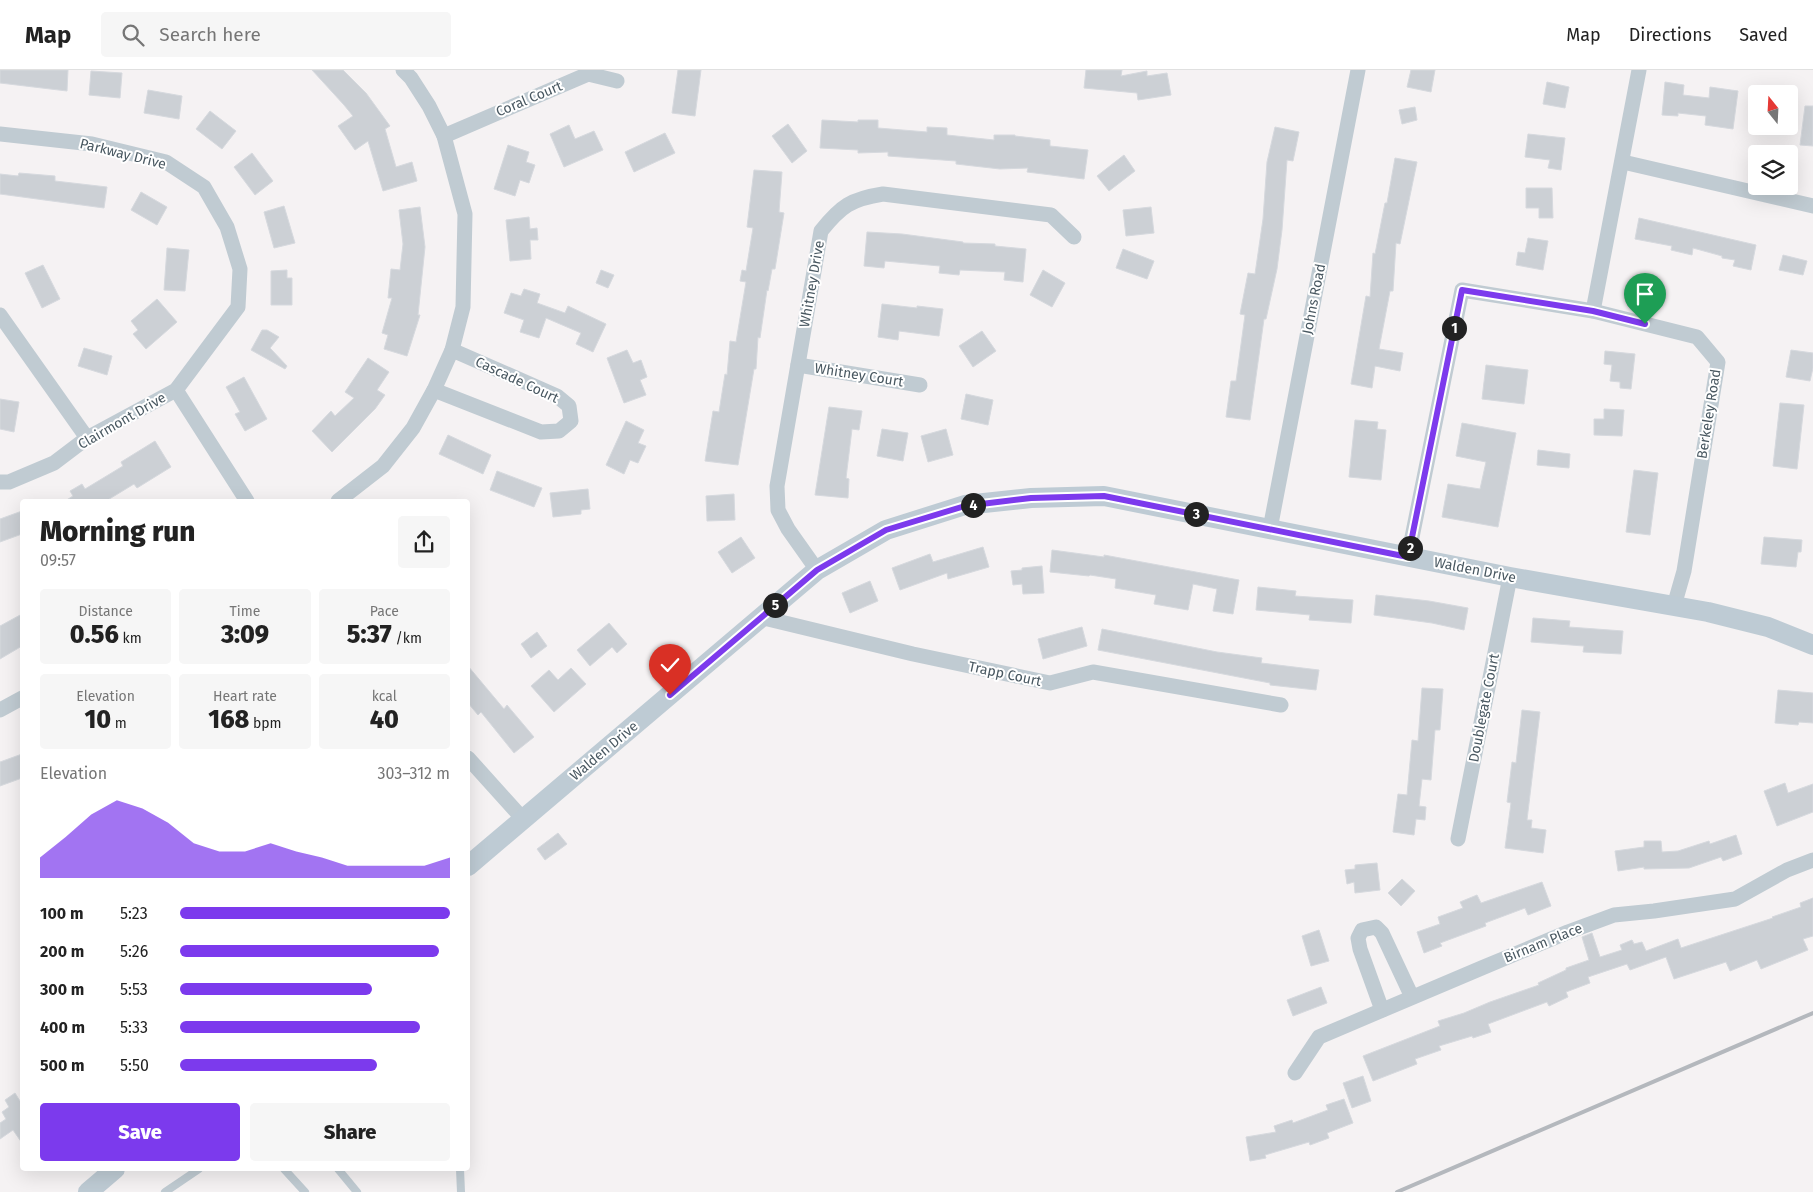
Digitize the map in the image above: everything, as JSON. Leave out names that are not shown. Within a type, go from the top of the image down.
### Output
[{"type":"street","points":[[341,499],[383,466],[413,428],[434,390],[452,350],[463,307],[465,214],[444,136],[429,106],[411,78],[402,70]]},
{"type":"street","name":"Johns Road","points":[[1270,529],[1358,70]]},
{"type":"street","points":[[1408,557],[1462,290],[1593,311],[1639,70]]},
{"type":"street","name":"Coral Court","points":[[444,136],[588,74],[617,81]]},
{"type":"street","name":"Parkway Drive","points":[[0,134],[92,144],[166,162],[204,187],[227,226],[240,269],[238,308],[204,354]]},
{"type":"street","points":[[1622,162],[1813,206]]},
{"type":"street","name":"Whitney Drive","points":[[817,570],[788,529],[778,510],[777,486],[821,231],[837,211],[861,197],[883,194],[1051,215],[1074,237]]},
{"type":"street","name":"Berkeley Road","points":[[1593,311],[1697,337],[1718,362],[1684,571],[1674,606]]},
{"type":"street","points":[[0,315],[87,438]]},
{"type":"street","name":"Cascade Court","points":[[434,390],[541,432],[559,431],[571,421],[569,406],[557,396],[452,350]]},
{"type":"street","name":"Clairmont Drive","points":[[0,482],[9,482],[54,463],[87,438],[176,390],[204,354]]},
{"type":"street","name":"Whitney Court","points":[[798,365],[920,385]]},
{"type":"street","points":[[176,390],[246,499]]},
{"type":"street","name":"Walden Drive","points":[[470,864],[817,570],[886,530],[965,506],[1031,498],[1104,496],[1510,577],[1708,612],[1813,635]]},
{"type":"street","name":"Doublegate Court","points":[[1458,839],[1510,577]]},
{"type":"street","name":"Trapp Court","points":[[760,617],[913,654],[1050,683],[1092,672],[1281,705]]},
{"type":"street","name":"Walden Drive","points":[[1768,626],[1813,645]]},
{"type":"street","points":[[0,710],[20,699]]},
{"type":"street","points":[[470,760],[523,818]]},
{"type":"street","name":"Birnam Place","points":[[1295,1073],[1319,1037],[1568,932],[1614,915],[1654,912],[1735,899],[1787,870],[1813,860]]},
{"type":"street","points":[[1382,1010],[1360,949],[1358,938],[1362,930],[1376,927],[1382,933],[1412,997]]},
{"type":"street","points":[[88,1192],[113,1171]]},
{"type":"lane","points":[[165,1192],[196,1171]]},
{"type":"lane","points":[[286,1171],[305,1192]]},
{"type":"lane","points":[[340,1171],[357,1192]]},
{"type":"lane","points":[[460,1171],[461,1192]]},
{"type":"building","points":[[0,70],[68,70],[67,91],[0,83]]},
{"type":"building","points":[[312,70],[343,70],[366,93],[390,126],[385,129],[396,167],[412,162],[417,181],[383,191],[368,141],[355,150],[338,126],[353,116]]},
{"type":"building","points":[[678,70],[701,70],[695,116],[672,113]]},
{"type":"building","points":[[1086,70],[1122,70],[1121,76],[1147,71],[1147,76],[1167,73],[1171,95],[1138,100],[1137,93],[1084,88]]},
{"type":"building","points":[[1411,70],[1435,70],[1431,92],[1407,87]]},
{"type":"building","points":[[91,71],[122,73],[120,98],[89,95]]},
{"type":"building","points":[[1547,82],[1569,87],[1565,108],[1543,104]]},
{"type":"building","points":[[1665,82],[1684,85],[1683,95],[1709,98],[1710,87],[1738,91],[1733,129],[1705,125],[1706,116],[1678,113],[1678,116],[1662,115]]},
{"type":"building","points":[[148,90],[182,96],[179,119],[144,113]]},
{"type":"building","points":[[1805,106],[1813,106],[1813,146],[1800,145]]},
{"type":"building","points":[[1415,107],[1417,120],[1402,124],[1399,110]]},
{"type":"building","points":[[210,111],[236,131],[222,149],[196,129]]},
{"type":"building","points":[[822,120],[858,122],[858,120],[878,120],[878,128],[927,132],[927,127],[947,128],[947,135],[994,140],[994,135],[1015,135],[1050,140],[1050,146],[1088,150],[1084,179],[1027,172],[1028,168],[1000,169],[956,164],[956,161],[888,156],[888,152],[858,153],[858,150],[820,148]]},
{"type":"building","points":[[788,124],[807,151],[792,163],[772,136]]},
{"type":"building","points":[[569,125],[575,139],[594,131],[603,150],[564,167],[550,134]]},
{"type":"building","points":[[1275,127],[1299,132],[1293,161],[1287,160],[1277,269],[1266,319],[1264,319],[1250,420],[1226,417],[1231,381],[1236,381],[1245,315],[1240,314],[1248,273],[1255,274],[1263,219],[1267,162]]},
{"type":"building","points":[[665,133],[675,153],[634,172],[625,152]]},
{"type":"building","points":[[1528,134],[1565,138],[1561,170],[1548,168],[1550,160],[1525,157]]},
{"type":"building","points":[[508,145],[529,152],[526,162],[535,165],[529,183],[520,180],[515,196],[494,189]]},
{"type":"building","points":[[252,153],[273,181],[255,195],[234,167]]},
{"type":"building","points":[[1124,155],[1135,171],[1109,191],[1097,176]]},
{"type":"building","points":[[1395,158],[1417,162],[1400,244],[1396,243],[1393,291],[1390,291],[1379,349],[1403,353],[1400,371],[1375,366],[1372,388],[1351,384],[1366,296],[1370,297],[1373,253],[1375,254],[1385,203],[1387,203]]},
{"type":"building","points":[[754,170],[782,172],[779,212],[784,213],[775,269],[772,269],[760,338],[758,337],[756,369],[754,369],[738,465],[705,461],[713,411],[719,412],[725,374],[727,375],[730,341],[736,342],[746,282],[740,281],[742,270],[746,271],[753,228],[747,227]]},
{"type":"building","points":[[19,173],[55,176],[55,181],[107,187],[104,208],[0,194],[0,174],[18,176]]},
{"type":"building","points":[[1526,188],[1552,188],[1553,218],[1539,218],[1539,208],[1526,208]]},
{"type":"building","points":[[141,192],[167,207],[157,225],[131,210]]},
{"type":"building","points":[[284,206],[295,243],[274,248],[264,212]]},
{"type":"building","points":[[420,207],[425,247],[418,315],[420,315],[407,356],[384,349],[388,335],[382,333],[392,298],[388,298],[391,269],[400,270],[403,244],[399,210]]},
{"type":"building","points":[[1151,207],[1154,233],[1126,236],[1123,210]]},
{"type":"building","points":[[529,217],[530,229],[537,228],[538,240],[530,240],[531,259],[510,261],[506,220]]},
{"type":"building","points":[[1639,218],[1756,245],[1751,270],[1733,266],[1735,260],[1722,258],[1722,256],[1693,248],[1692,255],[1671,250],[1672,246],[1635,239]]},
{"type":"building","points":[[867,232],[902,234],[963,243],[995,244],[995,246],[1026,249],[1023,282],[1004,280],[1005,272],[960,270],[959,275],[939,273],[940,266],[885,261],[884,268],[864,266]]},
{"type":"building","points":[[1528,238],[1548,241],[1543,270],[1516,265],[1518,252],[1525,253]]},
{"type":"building","points":[[167,248],[189,250],[185,291],[164,290]]},
{"type":"building","points":[[1123,249],[1154,261],[1147,279],[1116,268]]},
{"type":"building","points":[[1783,255],[1807,261],[1803,275],[1779,270]]},
{"type":"building","points":[[43,265],[60,299],[42,308],[25,273]]},
{"type":"building","points":[[287,270],[287,278],[292,278],[292,305],[271,305],[271,271]]},
{"type":"building","points":[[601,270],[614,275],[608,288],[596,283]]},
{"type":"building","points":[[1043,270],[1065,283],[1052,307],[1030,295]]},
{"type":"building","points":[[524,289],[540,294],[537,303],[565,313],[568,306],[606,324],[593,352],[576,344],[581,333],[546,318],[539,338],[520,332],[524,320],[504,313],[511,293],[521,296]]},
{"type":"building","points":[[157,299],[177,322],[146,349],[133,334],[138,330],[131,321]]},
{"type":"building","points":[[882,304],[943,309],[939,336],[899,331],[898,340],[878,337]]},
{"type":"building","points":[[262,330],[267,330],[279,337],[270,348],[287,366],[285,369],[251,350]]},
{"type":"building","points":[[982,331],[996,351],[973,367],[959,346]]},
{"type":"building","points":[[84,348],[112,356],[107,375],[78,366]]},
{"type":"building","points":[[627,350],[633,363],[641,360],[647,377],[640,380],[646,395],[624,403],[607,358]]},
{"type":"building","points":[[1791,350],[1813,353],[1813,368],[1810,381],[1786,377]]},
{"type":"building","points":[[1605,351],[1635,354],[1631,389],[1620,388],[1620,382],[1610,381],[1612,365],[1604,364]]},
{"type":"building","points":[[368,358],[389,372],[377,390],[385,395],[375,409],[332,452],[312,431],[331,411],[335,416],[354,398],[345,392]]},
{"type":"building","points":[[1486,365],[1528,370],[1524,404],[1482,399]]},
{"type":"building","points":[[244,377],[267,419],[245,431],[235,414],[240,412],[226,387]]},
{"type":"building","points":[[966,394],[993,400],[988,425],[961,419]]},
{"type":"building","points":[[0,399],[19,402],[14,432],[0,429]]},
{"type":"building","points":[[1780,403],[1804,405],[1797,469],[1773,466]]},
{"type":"building","points":[[829,407],[862,411],[859,430],[852,429],[846,478],[849,479],[848,498],[815,495]]},
{"type":"building","points":[[1604,409],[1624,410],[1622,436],[1594,435],[1594,419],[1604,419]]},
{"type":"building","points":[[1355,420],[1378,422],[1377,429],[1386,430],[1381,480],[1349,477]]},
{"type":"building","points":[[626,421],[644,430],[638,443],[646,446],[638,463],[630,460],[624,474],[606,465]]},
{"type":"building","points":[[1462,423],[1516,433],[1498,527],[1442,517],[1448,484],[1480,489],[1486,462],[1456,456]]},
{"type":"building","points":[[882,429],[908,433],[903,461],[877,456]]},
{"type":"building","points":[[946,429],[953,455],[928,462],[921,436]]},
{"type":"building","points":[[448,435],[491,455],[483,474],[439,454]]},
{"type":"building","points":[[155,441],[171,467],[137,488],[134,484],[109,499],[68,499],[73,496],[70,491],[82,484],[85,489],[123,466],[121,462]]},
{"type":"building","points":[[1538,450],[1570,454],[1569,468],[1537,465]]},
{"type":"building","points":[[1634,470],[1658,473],[1650,535],[1626,532]]},
{"type":"building","points":[[497,471],[542,488],[534,507],[490,490]]},
{"type":"building","points":[[588,489],[590,509],[581,510],[581,514],[553,517],[550,493]]},
{"type":"building","points":[[734,494],[735,520],[707,521],[706,496]]},
{"type":"building","points":[[20,512],[20,535],[0,542],[0,519]]},
{"type":"building","points":[[741,537],[755,558],[732,573],[718,552]]},
{"type":"building","points":[[1764,537],[1802,540],[1801,552],[1798,552],[1796,567],[1761,564]]},
{"type":"building","points":[[983,547],[989,567],[948,579],[947,573],[900,590],[892,568],[930,554],[933,562]]},
{"type":"building","points":[[1052,550],[1104,557],[1104,555],[1239,580],[1233,614],[1213,611],[1217,589],[1193,584],[1188,610],[1154,604],[1156,595],[1115,588],[1116,579],[1050,572]]},
{"type":"building","points":[[1042,566],[1044,593],[1023,594],[1022,584],[1013,585],[1011,571]]},
{"type":"building","points":[[870,581],[878,601],[850,613],[842,593]]},
{"type":"building","points":[[1258,587],[1296,591],[1295,596],[1353,600],[1351,623],[1309,620],[1310,615],[1256,610]]},
{"type":"building","points":[[1376,595],[1468,608],[1464,630],[1432,623],[1374,615]]},
{"type":"building","points":[[20,615],[20,647],[0,659],[0,626]]},
{"type":"building","points":[[1533,618],[1570,621],[1569,627],[1623,631],[1621,654],[1583,652],[1584,646],[1531,642]]},
{"type":"building","points":[[609,623],[627,644],[617,653],[612,647],[590,666],[577,650]]},
{"type":"building","points":[[1082,627],[1087,646],[1043,659],[1038,639]]},
{"type":"building","points":[[1102,629],[1217,652],[1262,658],[1261,663],[1319,670],[1316,690],[1270,685],[1270,683],[1098,650]]},
{"type":"building","points":[[537,632],[547,646],[531,658],[521,644]]},
{"type":"building","points":[[470,668],[504,709],[507,705],[534,737],[514,753],[481,712],[478,715],[470,705]]},
{"type":"building","points":[[571,668],[586,684],[554,712],[531,686],[549,670],[558,680]]},
{"type":"building","points":[[1422,688],[1443,689],[1440,730],[1435,730],[1431,780],[1422,779],[1419,806],[1426,807],[1425,820],[1416,819],[1414,835],[1393,832],[1398,794],[1407,795],[1412,740],[1418,741]]},
{"type":"building","points":[[1778,690],[1813,693],[1813,723],[1799,722],[1798,725],[1775,723]]},
{"type":"building","points":[[1522,710],[1540,712],[1527,820],[1532,820],[1531,828],[1546,830],[1543,853],[1505,848],[1511,803],[1507,802],[1512,762],[1516,763]]},
{"type":"building","points":[[20,755],[20,779],[0,786],[0,762]]},
{"type":"building","points":[[1785,783],[1788,793],[1813,784],[1813,812],[1777,826],[1764,791]]},
{"type":"building","points":[[558,833],[567,844],[545,860],[537,849]]},
{"type":"building","points":[[1736,835],[1742,854],[1723,861],[1721,857],[1689,868],[1644,869],[1644,867],[1618,871],[1615,851],[1644,847],[1644,841],[1661,841],[1662,852],[1678,851],[1709,841],[1710,844]]},
{"type":"building","points":[[1377,863],[1380,890],[1355,893],[1354,882],[1347,884],[1345,870],[1355,869],[1355,865]]},
{"type":"building","points":[[1402,879],[1415,891],[1401,906],[1388,893]]},
{"type":"building","points":[[1542,882],[1551,906],[1528,915],[1525,908],[1485,923],[1486,926],[1440,943],[1442,946],[1424,953],[1417,932],[1440,924],[1438,917],[1463,908],[1460,902],[1477,895],[1481,903]]},
{"type":"building","points":[[1813,898],[1813,936],[1803,939],[1808,950],[1761,969],[1757,960],[1730,971],[1726,962],[1674,979],[1666,957],[1630,970],[1627,964],[1588,977],[1590,983],[1566,992],[1568,997],[1549,1006],[1547,1002],[1488,1024],[1491,1032],[1439,1046],[1441,1050],[1415,1059],[1417,1064],[1373,1081],[1363,1056],[1440,1026],[1438,1021],[1539,985],[1538,983],[1566,970],[1566,968],[1589,960],[1582,937],[1592,933],[1600,957],[1622,950],[1620,945],[1632,940],[1634,944],[1642,942],[1646,951],[1678,939],[1681,948],[1773,918],[1801,907],[1800,903]]},
{"type":"building","points":[[1319,930],[1329,961],[1311,966],[1302,936]]},
{"type":"building","points":[[1321,987],[1327,1003],[1293,1016],[1287,1000]]},
{"type":"building","points":[[1363,1076],[1371,1101],[1352,1108],[1343,1083]]},
{"type":"building","points":[[15,1093],[20,1101],[20,1140],[13,1130],[0,1139],[0,1123],[6,1119],[2,1112],[9,1107],[5,1100]]},
{"type":"building","points":[[1344,1099],[1353,1123],[1327,1133],[1329,1138],[1310,1145],[1309,1142],[1265,1155],[1266,1158],[1250,1161],[1246,1137],[1276,1132],[1274,1126],[1292,1120],[1293,1123],[1328,1110],[1326,1105]]},
{"type":"railway","points":[[1397,1192],[1813,1013]]},
{"type":"route","points":[[670,695],[817,570],[886,530],[965,506],[1031,498],[1104,496],[1408,557],[1462,290],[1593,311],[1645,324]]}]
